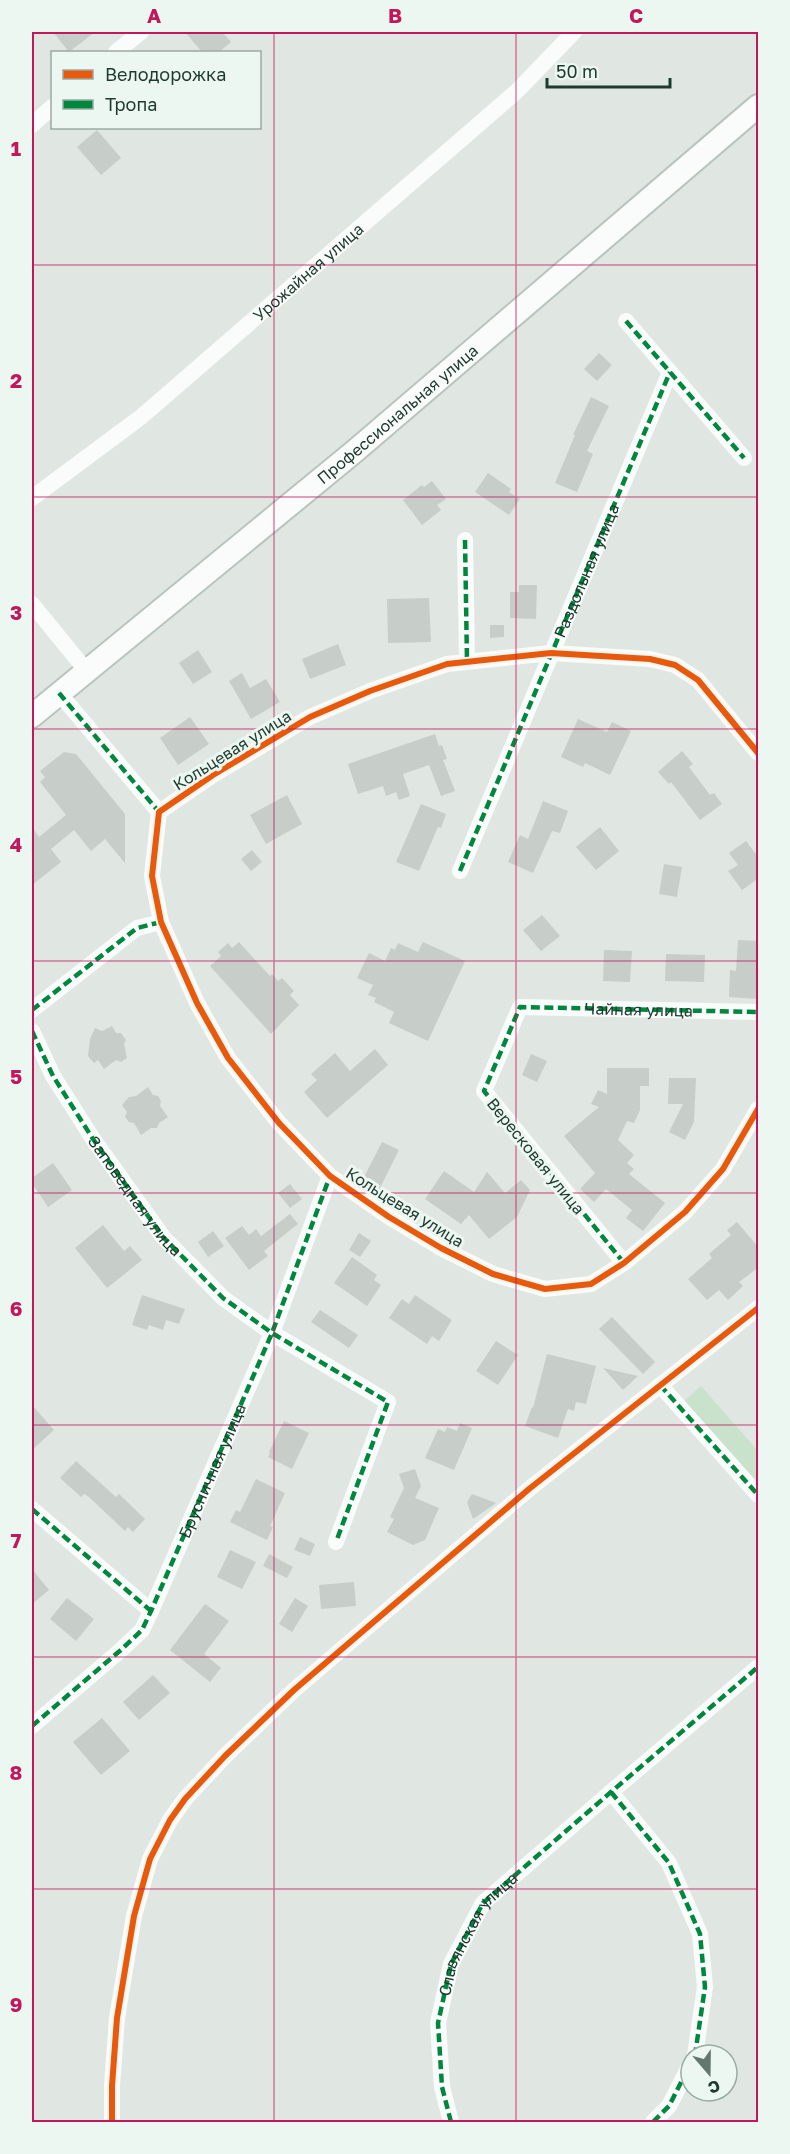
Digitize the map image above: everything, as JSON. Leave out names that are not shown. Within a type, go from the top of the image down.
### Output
[{"type":"street","points":[[117,51],[141,32]]},
{"type":"street","name":"Урожайная улица","points":[[32,498],[141,417],[517,91],[574,32]]},
{"type":"street","name":"Профессиональная улица","points":[[32,716],[85,669],[355,451],[759,106]]},
{"type":"street","points":[[32,125],[51,108]]},
{"type":"street","points":[[626,321],[744,458]]},
{"type":"street","name":"Раздольная улица","points":[[460,870],[670,372]]},
{"type":"street","points":[[465,540],[467,662]]},
{"type":"street","points":[[32,604],[85,669]]},
{"type":"street","name":"Кольцевая улица","points":[[758,752],[698,680],[675,665],[650,659],[551,653],[447,664],[381,687],[310,717],[213,775],[159,812],[152,876],[161,922],[197,1003],[228,1058],[279,1123],[330,1176],[406,1227],[441,1248],[493,1274],[545,1289],[591,1284],[624,1263],[693,1204],[723,1169],[759,1109]]},
{"type":"street","points":[[59,693],[159,812]]},
{"type":"street","points":[[32,1010],[137,928],[161,922]]},
{"type":"street","name":"Чайная улица","points":[[520,1007],[759,1012]]},
{"type":"street","name":"Вересковая улица","points":[[520,1007],[484,1091],[624,1263]]},
{"type":"street","name":"Заповедная улица","points":[[32,1031],[53,1076],[93,1139],[163,1237],[223,1298],[272,1333],[388,1402],[336,1542]]},
{"type":"street","name":"Брусничная улица","points":[[32,1726],[142,1630],[272,1333],[330,1176]]},
{"type":"street","points":[[112,2122],[117,2018],[129,1937],[150,1859],[170,1820],[185,1799],[225,1755],[294,1690],[529,1489],[759,1308]]},
{"type":"street","points":[[660,1385],[759,1495]]},
{"type":"street","points":[[32,1509],[152,1611]]},
{"type":"street","name":"Славянская улица","points":[[451,2122],[442,2087],[438,2023],[451,1964],[483,1903],[759,1668]]},
{"type":"street","points":[[611,1792],[669,1863],[700,1934],[705,1987],[697,2043]]},
{"type":"street","points":[[653,2122],[669,2106],[679,2086]]},
{"type":"green space","points":[[701,1386],[758,1451],[758,1499],[682,1403]]},
{"type":"building","points":[[53,32],[95,32],[70,51]]},
{"type":"building","points":[[185,32],[222,32],[231,42],[220,51],[201,51]]},
{"type":"building","points":[[97,130],[121,158],[101,175],[77,147]]},
{"type":"building","points":[[599,353],[612,365],[597,381],[584,369]]},
{"type":"building","points":[[591,397],[609,406],[587,451],[593,454],[577,492],[555,483],[575,435],[573,435]]},
{"type":"building","points":[[488,473],[511,489],[509,492],[520,499],[509,515],[475,492]]},
{"type":"building","points":[[432,481],[446,499],[437,505],[441,510],[422,525],[403,500],[422,485],[424,487]]},
{"type":"building","points":[[519,585],[537,585],[536,619],[510,618],[510,592],[519,592]]},
{"type":"building","points":[[429,598],[431,642],[388,643],[387,599]]},
{"type":"building","points":[[490,625],[504,625],[504,637],[490,638]]},
{"type":"building","points":[[338,644],[346,665],[310,679],[302,659]]},
{"type":"building","points":[[198,650],[212,672],[193,684],[179,663]]},
{"type":"building","points":[[242,673],[250,688],[266,679],[280,702],[251,719],[229,681]]},
{"type":"building","points":[[190,717],[209,744],[178,765],[160,738]]},
{"type":"building","points":[[578,719],[607,732],[612,722],[631,731],[610,775],[585,763],[583,767],[561,757]]},
{"type":"building","points":[[435,734],[447,759],[443,760],[455,791],[441,796],[429,765],[403,774],[410,796],[399,800],[396,792],[386,796],[383,786],[358,794],[348,764]]},
{"type":"building","points":[[682,751],[693,764],[689,767],[710,795],[714,793],[722,804],[700,820],[671,782],[669,784],[658,772]]},
{"type":"building","points":[[64,752],[76,754],[125,814],[125,863],[105,839],[91,851],[74,830],[51,849],[61,862],[32,885],[32,827],[39,837],[66,815],[40,782],[45,777],[40,771]]},
{"type":"building","points":[[287,795],[302,824],[266,844],[250,815]]},
{"type":"building","points":[[543,801],[568,811],[560,833],[552,831],[533,873],[508,862],[520,835],[528,839]]},
{"type":"building","points":[[421,804],[446,814],[419,871],[396,862]]},
{"type":"building","points":[[600,827],[619,851],[596,870],[576,847]]},
{"type":"building","points":[[746,841],[759,858],[759,878],[742,890],[728,871],[738,865],[729,853]]},
{"type":"building","points":[[252,850],[262,862],[251,871],[241,859]]},
{"type":"building","points":[[664,864],[682,867],[677,897],[659,894]]},
{"type":"building","points":[[542,915],[560,936],[541,951],[523,930]]},
{"type":"building","points":[[738,940],[759,941],[757,999],[729,997],[730,970],[736,971]]},
{"type":"building","points":[[239,942],[270,976],[272,974],[278,981],[282,978],[294,991],[290,995],[299,1005],[271,1034],[210,966],[221,956],[218,952],[228,943],[232,948]]},
{"type":"building","points":[[423,942],[465,961],[428,1041],[389,1023],[394,1012],[374,1002],[376,998],[368,995],[373,985],[357,978],[369,953],[385,961],[391,948],[395,950],[398,943],[418,952]]},
{"type":"building","points":[[604,950],[632,951],[630,982],[603,981]]},
{"type":"building","points":[[666,954],[705,955],[704,982],[665,981]]},
{"type":"building","points":[[112,1026],[116,1033],[121,1033],[126,1040],[124,1044],[127,1058],[121,1062],[116,1060],[104,1069],[98,1060],[94,1063],[88,1056],[90,1039],[95,1028],[102,1031]]},
{"type":"building","points":[[375,1049],[388,1065],[327,1118],[304,1092],[317,1080],[311,1074],[335,1053],[350,1071]]},
{"type":"building","points":[[531,1054],[547,1061],[537,1082],[522,1075]]},
{"type":"building","points":[[607,1068],[649,1068],[649,1086],[640,1086],[640,1110],[634,1123],[627,1121],[618,1140],[634,1155],[627,1163],[634,1169],[629,1174],[665,1203],[643,1231],[626,1218],[632,1210],[606,1189],[594,1202],[580,1189],[595,1173],[564,1136],[599,1107],[591,1104],[598,1090],[607,1094]]},
{"type":"building","points":[[669,1078],[696,1078],[694,1122],[685,1140],[669,1132],[683,1104],[668,1104]]},
{"type":"building","points":[[148,1087],[153,1095],[158,1096],[161,1101],[160,1106],[168,1117],[159,1123],[157,1128],[151,1128],[141,1135],[134,1123],[129,1122],[125,1117],[127,1112],[122,1105],[129,1097],[136,1096]]},
{"type":"building","points":[[382,1142],[399,1150],[379,1190],[362,1181]]},
{"type":"building","points":[[53,1163],[72,1190],[48,1207],[32,1183],[32,1178]]},
{"type":"building","points":[[444,1171],[474,1192],[487,1172],[505,1193],[521,1180],[530,1190],[517,1217],[489,1239],[469,1215],[461,1224],[425,1199]]},
{"type":"building","points":[[290,1184],[302,1199],[290,1208],[278,1193]]},
{"type":"building","points":[[290,1214],[298,1224],[264,1251],[268,1256],[249,1270],[225,1238],[242,1226],[249,1235],[256,1229],[261,1236]]},
{"type":"building","points":[[737,1222],[759,1248],[759,1267],[739,1282],[743,1286],[728,1300],[719,1290],[707,1300],[688,1279],[712,1258],[709,1254],[731,1235],[727,1230]]},
{"type":"building","points":[[103,1225],[124,1251],[130,1246],[142,1260],[107,1288],[75,1248]]},
{"type":"building","points":[[213,1231],[224,1246],[208,1257],[198,1242]]},
{"type":"building","points":[[359,1233],[371,1241],[360,1257],[349,1250]]},
{"type":"building","points":[[352,1257],[377,1275],[374,1280],[381,1285],[367,1306],[334,1283]]},
{"type":"building","points":[[142,1295],[185,1309],[179,1324],[166,1320],[163,1330],[149,1325],[147,1330],[132,1325]]},
{"type":"building","points":[[415,1295],[452,1320],[439,1341],[432,1336],[427,1344],[389,1318],[402,1299],[409,1304]]},
{"type":"building","points":[[320,1310],[358,1335],[349,1348],[311,1322]]},
{"type":"building","points":[[612,1317],[655,1362],[643,1374],[599,1329]]},
{"type":"building","points":[[496,1341],[518,1355],[498,1385],[476,1371]]},
{"type":"building","points":[[547,1354],[596,1366],[586,1404],[576,1402],[574,1411],[568,1409],[558,1438],[525,1426],[533,1408]]},
{"type":"building","points":[[603,1368],[638,1376],[623,1390]]},
{"type":"building","points":[[32,1405],[54,1430],[32,1450]]},
{"type":"building","points":[[284,1421],[309,1433],[292,1469],[268,1457]]},
{"type":"building","points":[[460,1423],[472,1428],[454,1470],[425,1458],[438,1429],[445,1432],[447,1427],[457,1431]]},
{"type":"building","points":[[76,1461],[116,1497],[119,1494],[145,1519],[133,1532],[128,1527],[125,1531],[89,1497],[84,1494],[81,1497],[60,1478]]},
{"type":"building","points":[[415,1469],[421,1486],[415,1498],[439,1508],[425,1540],[413,1545],[387,1532],[394,1519],[390,1517],[404,1488],[399,1474]]},
{"type":"building","points":[[256,1479],[285,1493],[270,1526],[273,1527],[267,1540],[230,1522],[236,1510],[240,1512]]},
{"type":"building","points":[[472,1494],[496,1503],[473,1519],[467,1502]]},
{"type":"building","points":[[300,1537],[315,1544],[310,1556],[294,1550]]},
{"type":"building","points":[[230,1550],[256,1562],[242,1589],[217,1577]]},
{"type":"building","points":[[269,1554],[293,1567],[287,1578],[263,1566]]},
{"type":"building","points":[[32,1569],[49,1590],[32,1604]]},
{"type":"building","points":[[354,1582],[356,1606],[321,1609],[319,1585]]},
{"type":"building","points":[[67,1598],[94,1619],[76,1641],[50,1619]]},
{"type":"building","points":[[295,1598],[308,1606],[292,1632],[279,1624]]},
{"type":"building","points":[[205,1604],[229,1621],[204,1654],[221,1668],[210,1682],[170,1650]]},
{"type":"building","points":[[153,1675],[170,1693],[139,1720],[123,1702]]},
{"type":"building","points":[[102,1718],[130,1751],[101,1775],[73,1742]]},
{"type":"marked path","points":[[626,321],[744,458]]},
{"type":"marked path","points":[[460,871],[670,372]]},
{"type":"marked path","points":[[465,540],[467,661]]},
{"type":"marked path","points":[[59,693],[159,812]]},
{"type":"marked path","points":[[32,1010],[137,928],[161,922]]},
{"type":"marked path","points":[[624,1263],[484,1091],[520,1007],[758,1012]]},
{"type":"marked path","points":[[32,1031],[53,1076],[93,1139],[163,1237],[223,1298],[272,1333],[388,1402],[336,1542]]},
{"type":"marked path","points":[[32,1726],[142,1630],[272,1333],[330,1176]]},
{"type":"marked path","points":[[660,1385],[758,1495]]},
{"type":"marked path","points":[[32,1509],[151,1611]]},
{"type":"marked path","points":[[451,2122],[442,2087],[438,2023],[451,1964],[483,1903],[758,1667]]},
{"type":"marked path","points":[[611,1792],[669,1863],[700,1934],[705,1987],[697,2043]]},
{"type":"marked path","points":[[653,2122],[669,2106],[679,2086]]},
{"type":"cycle path","points":[[758,753],[698,680],[675,665],[650,659],[551,653],[447,664],[370,691],[310,717],[213,775],[159,812],[152,876],[161,922],[197,1003],[228,1058],[279,1123],[330,1176],[389,1217],[441,1248],[493,1274],[545,1289],[591,1284],[624,1263],[685,1212],[723,1169],[758,1109]]},
{"type":"cycle path","points":[[112,2122],[117,2018],[134,1916],[150,1859],[170,1820],[185,1799],[225,1756],[294,1690],[529,1489],[758,1308]]}]
